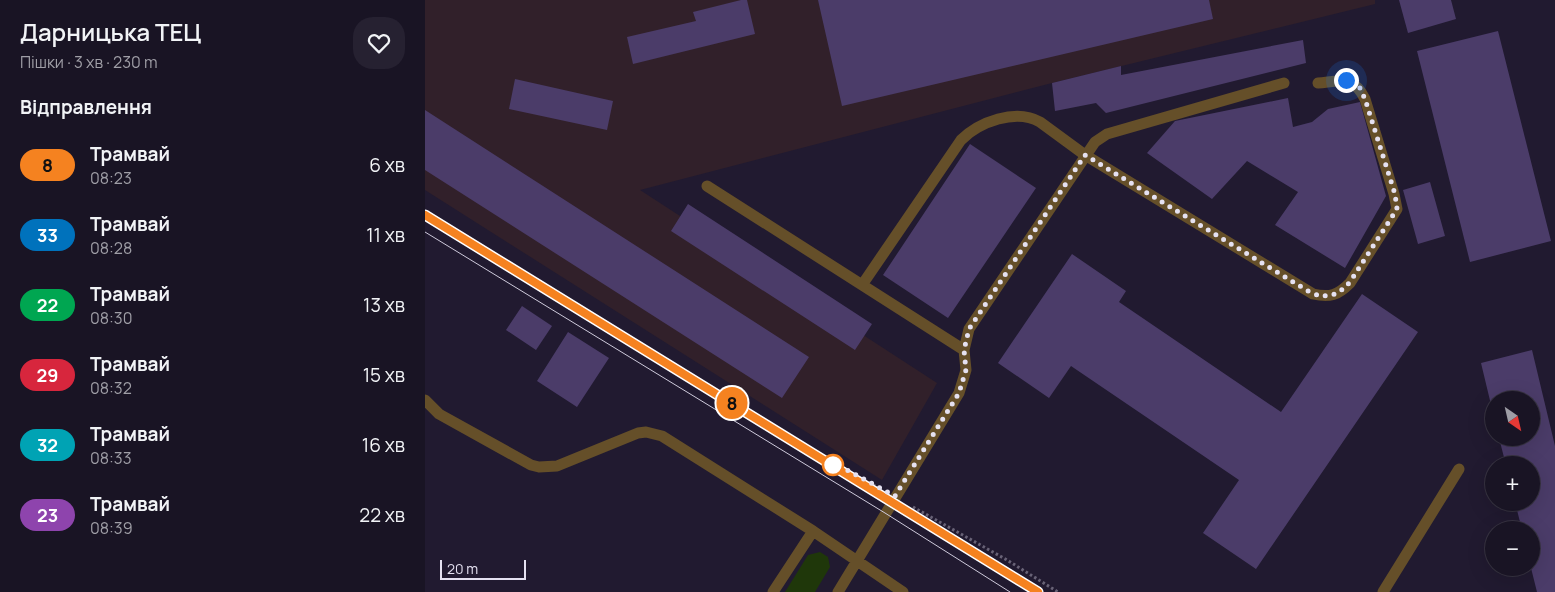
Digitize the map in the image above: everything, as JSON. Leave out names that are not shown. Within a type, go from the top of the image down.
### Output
[{"type":"lane","points":[[863,285],[961,140],[970,132],[993,121],[1032,117],[1085,155],[1313,294],[1328,297],[1341,292],[1350,282],[1397,209],[1395,194],[1365,99],[1359,86],[1346,80],[1318,83]]},
{"type":"lane","points":[[838,592],[959,393],[966,370],[964,350],[969,329],[1095,142],[1107,134],[1284,83]]},
{"type":"lane","points":[[707,186],[964,350]]},
{"type":"lane","points":[[425,400],[439,414],[531,465],[539,467],[557,466],[638,433],[653,433],[662,436],[813,531],[903,592]]},
{"type":"lane","points":[[1383,592],[1459,468]]},
{"type":"lane","points":[[773,592],[813,531]]},
{"type":"path","points":[[425,212],[849,472],[1007,560],[1058,592]]},
{"type":"shaded area","points":[[425,0],[1375,0],[1375,4],[1052,83],[640,190],[937,383],[882,480],[425,190]]},
{"type":"green space","points":[[820,552],[828,557],[830,567],[815,592],[785,592],[808,555]]},
{"type":"building","points":[[747,0],[755,34],[633,64],[627,37],[696,21],[693,12]]},
{"type":"building","points":[[818,0],[1209,0],[1213,19],[842,106]]},
{"type":"building","points":[[1399,0],[1451,0],[1456,19],[1408,33]]},
{"type":"building","points":[[1498,31],[1551,241],[1470,262],[1417,51]]},
{"type":"building","points":[[1303,40],[1306,63],[1106,113],[1096,103],[1055,111],[1052,83],[1121,66],[1121,75]]},
{"type":"building","points":[[515,79],[613,101],[607,130],[509,109]]},
{"type":"building","points":[[1288,98],[1293,127],[1312,122],[1328,109],[1360,102],[1386,196],[1345,268],[1275,225],[1298,192],[1247,161],[1212,199],[1147,153],[1175,121]]},
{"type":"building","points":[[425,110],[809,357],[782,398],[425,170]]},
{"type":"building","points":[[970,144],[1036,188],[948,318],[883,275]]},
{"type":"building","points":[[1430,182],[1445,236],[1418,244],[1403,190]]},
{"type":"building","points":[[688,204],[872,324],[855,350],[671,231]]},
{"type":"building","points":[[1072,254],[1126,291],[1119,302],[1281,412],[1362,294],[1418,332],[1256,569],[1203,533],[1239,480],[1071,366],[1049,398],[998,363]]},
{"type":"building","points":[[522,306],[552,326],[536,350],[506,330]]},
{"type":"building","points":[[568,332],[609,358],[577,407],[537,381]]},
{"type":"building","points":[[1532,350],[1555,446],[1555,592],[1537,592],[1533,576],[1540,576],[1540,521],[1520,521],[1517,511],[1540,511],[1540,456],[1504,456],[1501,446],[1540,446],[1540,391],[1488,391],[1481,363]]},
{"type":"tram line","points":[[425,215],[1038,592]]},
{"type":"tram line","name":"8","points":[[425,215],[1038,592]]},
{"type":"tram line","points":[[425,232],[885,513],[1010,592]]},
{"type":"route","points":[[833,465],[834,463],[895,496],[959,393],[966,370],[964,350],[969,329],[1085,155],[1313,294],[1328,297],[1341,292],[1350,282],[1391,222],[1397,209],[1395,194],[1365,99],[1359,86],[1346,80]]}]
